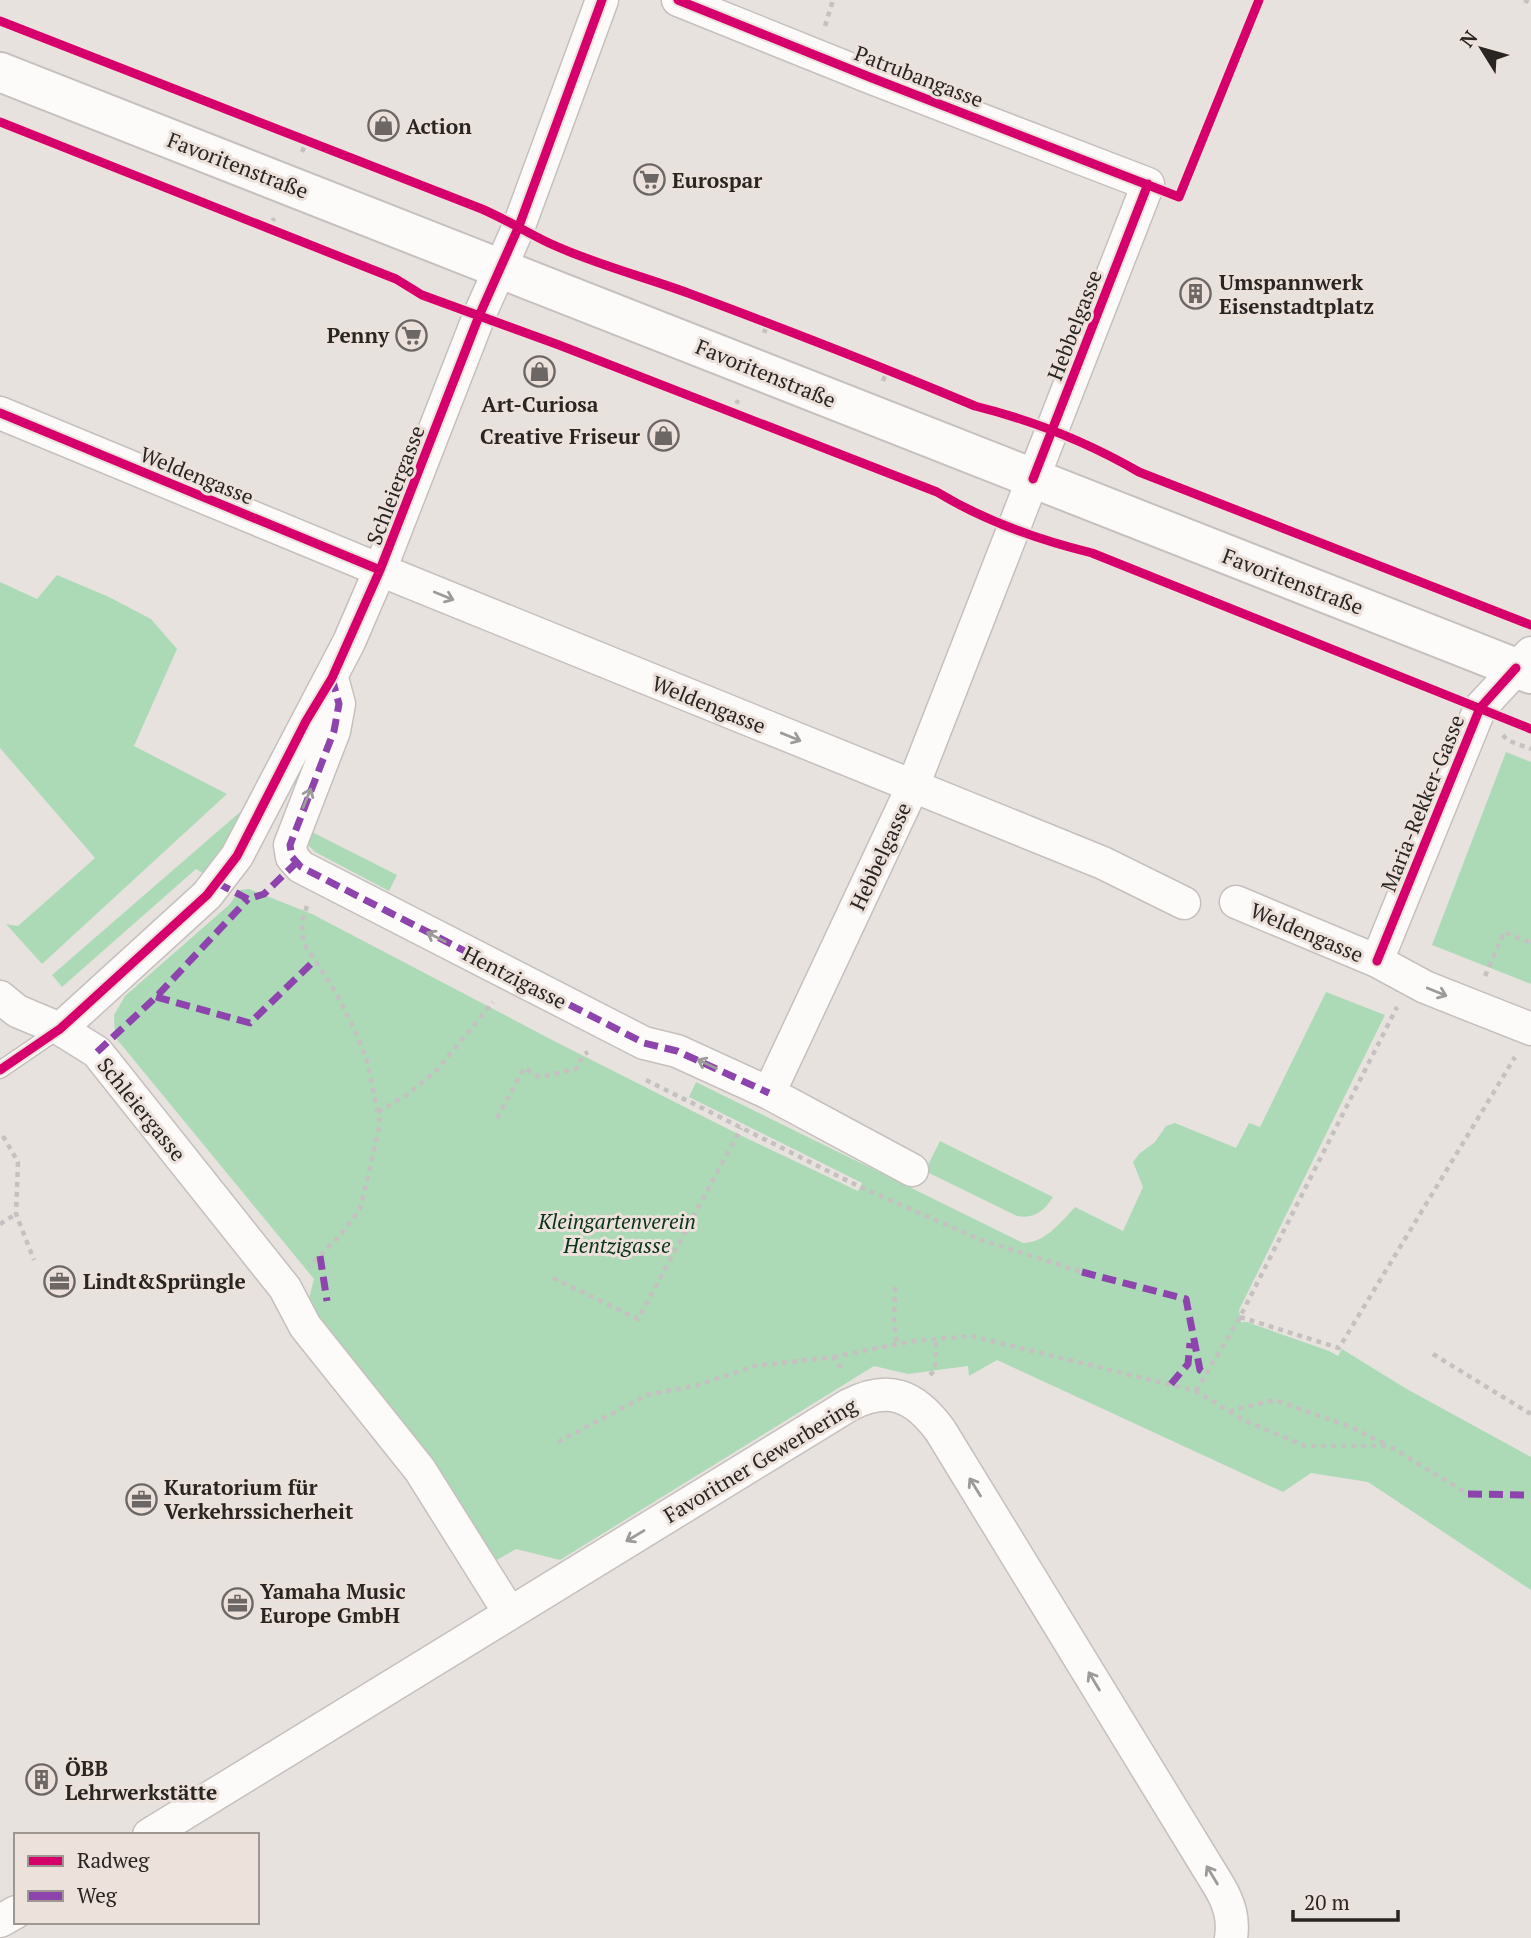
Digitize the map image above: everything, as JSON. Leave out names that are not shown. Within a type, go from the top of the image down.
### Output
[{"type":"main road","name":"Favoritenstraße","points":[[0,72],[1033,479],[1526,665]]},
{"type":"street","name":"Schleiergasse","points":[[509,1612],[420,1470],[305,1326],[285,1288],[97,1052],[60,1028],[218,883],[237,856],[306,721],[332,678],[380,570],[519,226],[602,0]]},
{"type":"street","name":"Patrubangasse","points":[[678,0],[1148,184]]},
{"type":"street","name":"Hebbelgasse","points":[[769,1093],[913,786],[1148,184]]},
{"type":"street","name":"Weldengasse","points":[[0,413],[1103,863],[1184,903]]},
{"type":"street","name":"Maria-Rekker-Gasse","points":[[1377,961],[1480,708],[1526,665]]},
{"type":"street","name":"Hentzigasse","points":[[332,678],[339,704],[334,731],[290,845],[292,857],[301,867],[644,1043],[677,1051],[769,1093],[912,1170]]},
{"type":"street","name":"Weldengasse","points":[[1236,902],[1377,961],[1411,980],[1472,1006],[1524,1042]]},
{"type":"street","points":[[0,997],[17,1011],[60,1028]]},
{"type":"street","name":"Favoritner Gewerbering","points":[[152,1833],[509,1612],[863,1398],[895,1395],[925,1411],[940,1430],[1219,1886],[1233,1922],[1231,1938]]},
{"type":"lane","points":[[0,1070],[60,1028]]},
{"type":"path","points":[[1524,0],[1531,3]]},
{"type":"path","points":[[294,136],[318,146]]},
{"type":"path","points":[[257,225],[282,235]]},
{"type":"path","points":[[757,318],[780,327]]},
{"type":"path","points":[[875,365],[896,373]]},
{"type":"path","points":[[721,408],[746,418]]},
{"type":"path","points":[[285,1288],[341,1234],[360,1209],[380,1124],[367,1061],[356,1033],[336,993],[303,942],[302,921],[307,907],[332,894],[337,886]]},
{"type":"path","points":[[1472,1006],[1504,932],[1531,943]]},
{"type":"path","points":[[378,1112],[408,1094],[436,1071],[455,1051],[490,1004],[513,990],[518,979]]},
{"type":"path","points":[[1196,1391],[1240,1317],[1411,980]]},
{"type":"path","points":[[1240,1317],[1339,1348],[1524,1042]]},
{"type":"path","points":[[497,1118],[524,1068],[540,1077],[576,1069],[583,1055]]},
{"type":"path","points":[[553,1278],[638,1318],[741,1128]]},
{"type":"path","points":[[4,1136],[18,1162],[16,1214],[34,1261]]},
{"type":"path","points":[[0,1223],[16,1214]]},
{"type":"path","points":[[895,1287],[894,1323],[897,1345]]},
{"type":"path","points":[[558,1442],[647,1395],[698,1385],[755,1366],[971,1336],[1196,1391],[1243,1420],[1305,1446],[1389,1446]]},
{"type":"path","points":[[1433,1354],[1529,1413],[1531,1411]]},
{"type":"path","points":[[833,1357],[863,1398]]},
{"type":"path","points":[[1228,1411],[1276,1400],[1351,1427],[1389,1446],[1468,1494]]},
{"type":"green space","points":[[57,575],[109,597],[151,619],[177,649],[134,746],[227,794],[42,964],[6,924],[18,926],[95,858],[0,748],[0,582],[37,599]]},
{"type":"green space","points":[[1506,752],[1531,762],[1531,984],[1432,945]]},
{"type":"green space","points":[[240,812],[244,814],[224,853],[204,874],[196,869],[62,987],[52,975]]},
{"type":"green space","points":[[308,830],[397,875],[389,891],[315,852],[307,844]]},
{"type":"green space","name":"Kleingartenverein Hentzigasse","points":[[249,889],[312,914],[556,1042],[858,1191],[862,1183],[689,1097],[696,1082],[1023,1243],[1045,1236],[1075,1207],[1123,1231],[1143,1187],[1133,1162],[1155,1142],[1166,1126],[1175,1123],[1236,1148],[1249,1123],[1260,1127],[1326,992],[1385,1015],[1239,1310],[1241,1322],[1338,1356],[1342,1349],[1405,1388],[1531,1457],[1531,1590],[1368,1482],[1311,1473],[1283,1492],[997,1360],[969,1376],[968,1366],[908,1374],[874,1366],[560,1560],[516,1549],[495,1561],[451,1487],[307,1306],[314,1279],[115,1037],[114,1015],[125,996],[230,904],[239,890]]},
{"type":"green space","points":[[940,1141],[1053,1197],[1038,1213],[1017,1216],[925,1171]]},
{"type":"marked path","points":[[332,678],[339,704],[334,731],[290,845],[292,857],[301,867],[644,1043],[677,1051],[769,1093]]},
{"type":"marked path","points":[[217,883],[248,899],[264,894],[296,863]]},
{"type":"marked path","points":[[97,1052],[156,997],[248,899]]},
{"type":"marked path","points":[[156,997],[250,1023],[314,961]]},
{"type":"marked path","points":[[320,1256],[327,1301]]},
{"type":"marked path","points":[[1082,1272],[1186,1299],[1200,1370],[1206,1374]]},
{"type":"marked path","points":[[1171,1384],[1188,1364],[1190,1343]]},
{"type":"marked path","points":[[1468,1494],[1531,1495]]},
{"type":"cycle path","points":[[0,1070],[60,1029],[207,895],[237,856],[306,721],[332,678],[380,570],[479,316],[519,226],[602,0]]},
{"type":"cycle path","points":[[678,0],[1179,197],[1259,0]]},
{"type":"cycle path","points":[[0,21],[482,209],[583,257],[760,320],[975,406],[1059,433],[1139,472],[1531,625]]},
{"type":"cycle path","points":[[0,122],[396,279],[422,295],[559,345],[937,492],[973,512],[1012,528],[1092,553],[1531,729]]},
{"type":"cycle path","points":[[1033,479],[1148,184]]},
{"type":"cycle path","points":[[0,413],[380,570]]},
{"type":"cycle path","points":[[1377,961],[1480,708],[1516,668]]},
{"type":"place","name":"Action","points":[[383,126]]},
{"type":"place","name":"Eurospar","points":[[649,180]]},
{"type":"place","name":"Umspannwerk Eisenstadtplatz","points":[[1196,294]]},
{"type":"place","name":"Penny","points":[[412,335]]},
{"type":"place","name":"Art-Curiosa","points":[[540,372]]},
{"type":"place","name":"Creative Friseur","points":[[663,436]]},
{"type":"place","name":"Lindt&Sprüngle","points":[[60,1281]]},
{"type":"place","name":"Kuratorium für Verkehrssicherheit","points":[[141,1499]]},
{"type":"place","name":"Yamaha Music Europe GmbH","points":[[237,1603]]},
{"type":"place","name":"ÖBB Lehrwerkstätte","points":[[42,1780]]}]
